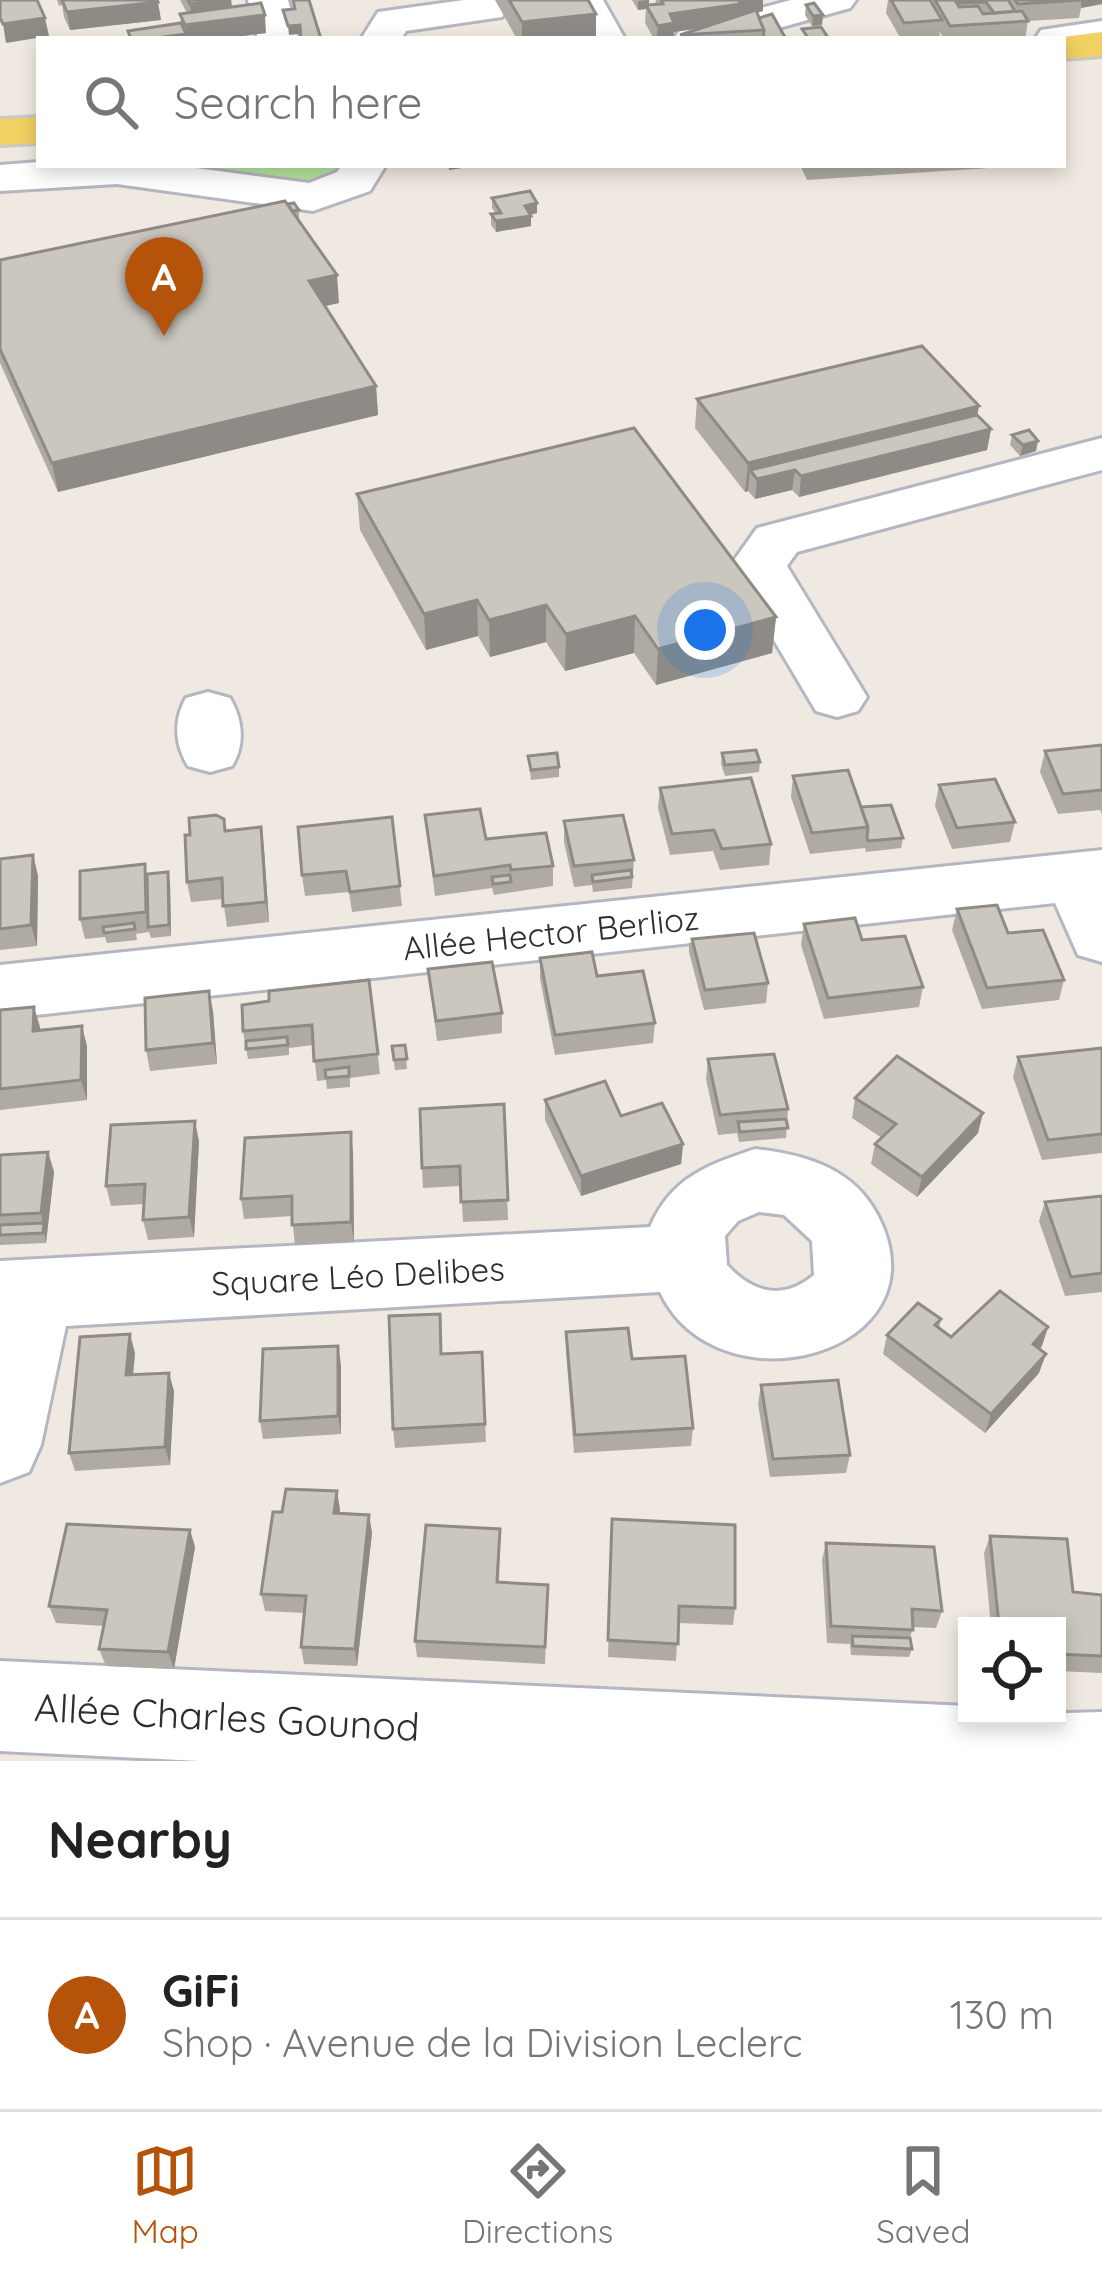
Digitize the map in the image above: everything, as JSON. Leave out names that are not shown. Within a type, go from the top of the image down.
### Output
[{"type":"main road","points":[[1066,47],[1102,44]]},
{"type":"main road","points":[[1066,66],[1102,63]]},
{"type":"main road","points":[[0,113],[36,111]]},
{"type":"main road","points":[[0,132],[36,130]]},
{"type":"street","points":[[268,0],[277,36]]},
{"type":"street","points":[[583,0],[603,36]]},
{"type":"street","points":[[705,36],[836,0]]},
{"type":"street","points":[[382,36],[392,21],[437,7],[488,9]]},
{"type":"street","points":[[1066,38],[1102,33]]},
{"type":"street","points":[[0,178],[116,171],[313,197],[354,181],[362,168]]},
{"type":"street","points":[[837,697],[758,566],[777,540],[1102,454]]},
{"type":"street","name":"Allée Hector Berlioz","points":[[0,992],[1094,896]]},
{"type":"street","name":"Square Léo Delibes","points":[[17,1294],[682,1258]]},
{"type":"street","points":[[0,1445],[17,1294]]},
{"type":"street","name":"Allée Charles Gounod","points":[[0,1706],[1102,1758]]},
{"type":"green space","points":[[156,168],[349,168],[331,185]]},
{"type":"building","points":[[0,0],[37,0],[45,18],[3,24]]},
{"type":"building","points":[[62,0],[157,0],[158,2],[67,12]]},
{"type":"building","points":[[293,0],[309,0],[320,36],[301,36],[300,25],[288,26],[283,10],[295,9]]},
{"type":"building","points":[[509,0],[588,0],[596,14],[522,22]]},
{"type":"building","points":[[661,0],[738,0],[741,4],[670,14],[674,23],[658,26],[646,5],[663,4]]},
{"type":"building","points":[[891,0],[930,0],[942,20],[904,23]]},
{"type":"building","points":[[935,0],[955,0],[959,7],[978,6],[983,14],[1022,11],[1028,21],[950,26]]},
{"type":"building","points":[[955,0],[1008,0],[1015,11],[994,13],[986,2]]},
{"type":"building","points":[[1015,0],[1082,0],[1018,4]]},
{"type":"building","points":[[261,3],[265,15],[185,25],[180,14]]},
{"type":"building","points":[[814,3],[823,15],[813,16],[806,5]]},
{"type":"building","points":[[756,10],[764,30],[680,35]]},
{"type":"building","points":[[772,14],[784,36],[763,36],[759,18]]},
{"type":"building","points":[[181,23],[186,34],[130,36],[128,31]]},
{"type":"building","points":[[821,27],[827,36],[807,36],[802,29]]},
{"type":"building","points":[[530,191],[537,203],[525,206],[531,216],[496,221],[491,214],[501,213],[492,198]]},
{"type":"building","points":[[285,201],[337,275],[309,281],[376,386],[52,463],[0,349],[0,260]]},
{"type":"building","points":[[922,346],[979,406],[748,463],[697,399]]},
{"type":"building","points":[[977,415],[991,429],[801,476],[795,470],[757,479],[750,470]]},
{"type":"building","points":[[634,428],[776,617],[658,649],[635,616],[566,634],[546,605],[489,620],[477,600],[424,614],[357,494]]},
{"type":"building","points":[[1029,430],[1038,441],[1023,445],[1012,435]]},
{"type":"building","points":[[1102,745],[1102,790],[1063,794],[1045,751]]},
{"type":"building","points":[[756,750],[760,762],[725,765],[722,753]]},
{"type":"building","points":[[557,753],[559,767],[531,770],[528,756]]},
{"type":"building","points":[[848,770],[868,827],[812,833],[793,776]]},
{"type":"building","points":[[751,778],[771,844],[722,849],[714,830],[672,834],[660,788]]},
{"type":"building","points":[[995,779],[1015,822],[957,828],[939,785]]},
{"type":"building","points":[[891,805],[903,838],[868,841],[861,807]]},
{"type":"building","points":[[480,809],[486,839],[546,833],[553,866],[511,870],[510,865],[434,876],[425,815]]},
{"type":"building","points":[[216,815],[224,819],[225,831],[261,827],[266,902],[223,906],[222,878],[187,882],[189,818]]},
{"type":"building","points":[[623,815],[634,860],[574,866],[564,821]]},
{"type":"building","points":[[392,817],[400,886],[350,892],[346,871],[302,875],[298,827]]},
{"type":"building","points":[[33,855],[31,925],[0,929],[0,859]]},
{"type":"building","points":[[145,864],[146,912],[80,919],[80,871]]},
{"type":"building","points":[[631,870],[632,877],[593,882],[592,875]]},
{"type":"building","points":[[168,872],[169,925],[148,927],[147,874]]},
{"type":"building","points":[[510,875],[511,882],[493,884],[492,877]]},
{"type":"building","points":[[997,905],[1008,933],[1043,930],[1064,980],[987,988],[957,909]]},
{"type":"building","points":[[855,918],[862,940],[905,936],[923,987],[828,998],[804,924]]},
{"type":"building","points":[[134,923],[135,929],[104,933],[103,927]]},
{"type":"building","points":[[754,933],[768,983],[705,990],[692,939]]},
{"type":"building","points":[[592,952],[597,976],[643,971],[655,1023],[555,1035],[540,958]]},
{"type":"building","points":[[492,962],[502,1013],[436,1021],[428,969]]},
{"type":"building","points":[[369,980],[378,1054],[314,1061],[312,1025],[243,1031],[242,1005],[269,1001],[269,991]]},
{"type":"building","points":[[209,991],[213,1043],[146,1050],[145,998]]},
{"type":"building","points":[[34,1007],[33,1031],[82,1026],[81,1080],[0,1089],[0,1010]]},
{"type":"building","points":[[287,1037],[288,1045],[246,1049],[246,1041]]},
{"type":"building","points":[[405,1045],[407,1059],[394,1060],[392,1046]]},
{"type":"building","points":[[1102,1048],[1102,1134],[1048,1140],[1018,1057]]},
{"type":"building","points":[[774,1054],[788,1109],[720,1115],[708,1059]]},
{"type":"building","points":[[897,1056],[983,1113],[922,1177],[875,1144],[896,1124],[855,1098]]},
{"type":"building","points":[[349,1067],[349,1076],[326,1078],[325,1070]]},
{"type":"building","points":[[605,1081],[621,1116],[662,1103],[683,1144],[581,1176],[545,1100]]},
{"type":"building","points":[[504,1104],[508,1200],[461,1202],[460,1166],[422,1168],[420,1109]]},
{"type":"building","points":[[786,1119],[788,1128],[740,1132],[738,1122]]},
{"type":"building","points":[[195,1121],[189,1217],[143,1220],[145,1184],[106,1186],[111,1125]]},
{"type":"building","points":[[351,1132],[351,1222],[292,1225],[292,1196],[241,1199],[245,1138]]},
{"type":"building","points":[[48,1152],[41,1213],[0,1215],[0,1155]]},
{"type":"building","points":[[1102,1196],[1102,1273],[1071,1277],[1045,1202]]},
{"type":"building","points":[[44,1223],[43,1233],[0,1235],[0,1225]]},
{"type":"building","points":[[1000,1291],[1048,1327],[1033,1344],[1046,1354],[991,1414],[887,1335],[918,1303],[941,1319],[935,1325],[951,1337]]},
{"type":"building","points":[[440,1314],[441,1354],[482,1352],[485,1424],[393,1429],[389,1316]]},
{"type":"building","points":[[628,1328],[632,1359],[685,1356],[693,1428],[575,1435],[566,1332]]},
{"type":"building","points":[[130,1334],[126,1375],[169,1373],[165,1447],[69,1453],[80,1337]]},
{"type":"building","points":[[338,1346],[338,1416],[260,1421],[263,1349]]},
{"type":"building","points":[[838,1380],[850,1455],[773,1459],[761,1385]]},
{"type":"building","points":[[286,1489],[337,1491],[334,1513],[369,1515],[355,1649],[301,1647],[306,1596],[261,1594],[273,1512],[282,1512]]},
{"type":"building","points":[[612,1519],[735,1525],[735,1608],[679,1606],[678,1644],[608,1640]]},
{"type":"building","points":[[67,1524],[190,1530],[168,1652],[99,1649],[107,1610],[49,1606]]},
{"type":"building","points":[[426,1525],[500,1529],[497,1582],[548,1585],[545,1647],[415,1641]]},
{"type":"building","points":[[990,1536],[1067,1539],[1073,1592],[1102,1595],[1102,1656],[1066,1654],[1066,1617],[998,1617]]},
{"type":"building","points":[[826,1543],[934,1547],[942,1611],[912,1609],[913,1630],[831,1626]]},
{"type":"building","points":[[852,1636],[910,1638],[912,1649],[853,1646]]},
{"type":"place","name":"GiFi","points":[[164,336]]}]
